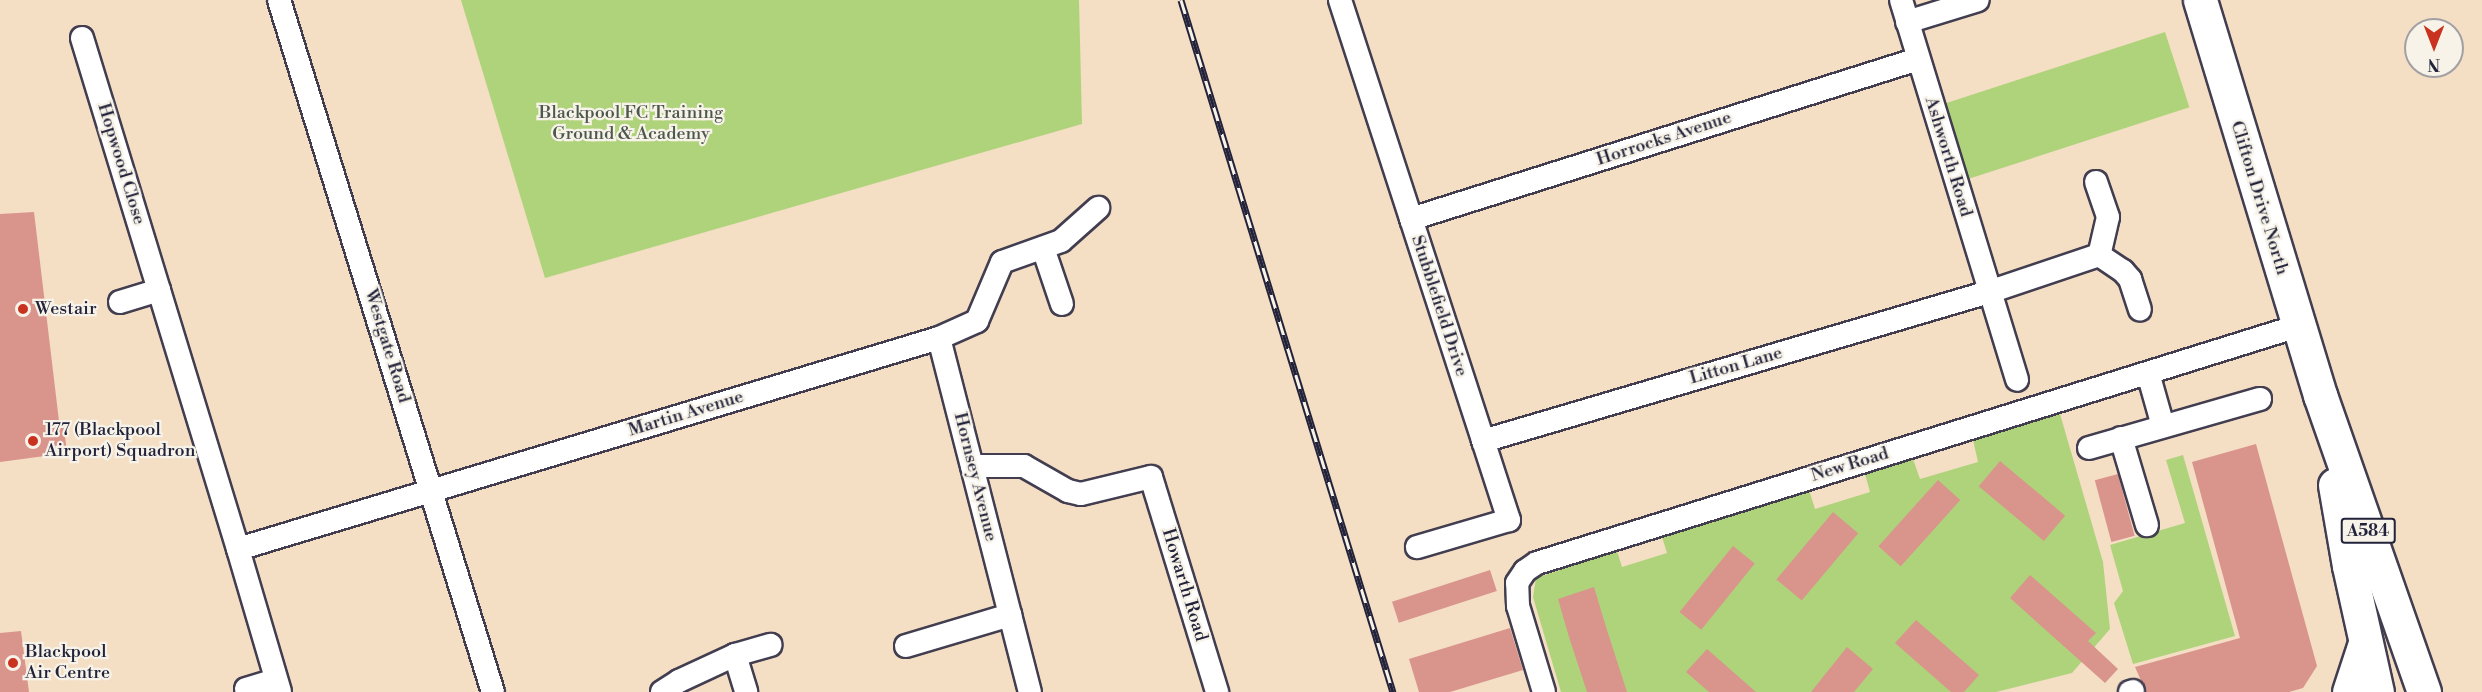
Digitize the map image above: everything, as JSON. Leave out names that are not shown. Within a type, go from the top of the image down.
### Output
[{"type":"main road","name":"Clifton Drive North","points":[[2200,0],[2320,395],[2424,692]]},
{"type":"main road","name":"Clifton Drive North","points":[[2320,395],[2349,566],[2377,692]]},
{"type":"main road","points":[[2349,692],[2365,643]]},
{"type":"street","name":"Westgate Road","points":[[279,0],[493,692]]},
{"type":"street","name":"Stubblefield Drive","points":[[1340,0],[1509,520],[1417,548]]},
{"type":"street","name":"Ashworth Road","points":[[1901,0],[1917,59],[2017,380]]},
{"type":"street","points":[[1907,22],[1978,0]]},
{"type":"street","name":"Hopwood Close","points":[[82,38],[278,686],[246,689]]},
{"type":"street","name":"Horrocks Avenue","points":[[1411,219],[1917,59]]},
{"type":"street","points":[[2096,182],[2108,217],[2099,255]]},
{"type":"street","name":"Martin Avenue","points":[[432,490],[939,338],[977,321],[1002,262],[1061,241],[1098,208]]},
{"type":"street","points":[[1043,248],[1062,304]]},
{"type":"street","points":[[1989,292],[2099,255]]},
{"type":"street","points":[[2099,255],[2123,271],[2130,279],[2140,309]]},
{"type":"street","points":[[120,302],[159,290]]},
{"type":"street","name":"Litton Lane","points":[[1483,441],[1989,292]]},
{"type":"street","name":"New Road","points":[[1544,692],[1518,606],[1517,583],[1525,572],[1537,564],[2298,326]]},
{"type":"street","name":"Hornsey Avenue","points":[[939,338],[1030,692]]},
{"type":"street","points":[[2148,373],[2163,426]]},
{"type":"street","points":[[2089,448],[2260,399]]},
{"type":"street","points":[[2121,438],[2147,525]]},
{"type":"street","name":"Howarth Road","points":[[972,466],[1024,466],[1068,491],[1081,494],[1151,477],[1218,692]]},
{"type":"street","points":[[238,549],[432,490]]},
{"type":"street","points":[[906,646],[1010,615]]},
{"type":"street","points":[[662,692],[735,656],[771,645]]},
{"type":"street","points":[[735,656],[746,692]]},
{"type":"green space","name":"Blackpool FC Training Ground & Academy","points":[[461,0],[1079,0],[1082,124],[545,278]]},
{"type":"green space","points":[[2165,32],[2189,107],[1956,183],[1932,108]]},
{"type":"green space","points":[[2060,414],[2103,562],[2110,629],[2072,673],[1996,692],[1561,692],[1533,597],[1536,578],[1617,551],[1622,567],[1667,553],[1662,537],[1809,490],[1815,509],[1870,492],[1865,474],[1913,459],[1920,479],[1978,462],[1973,440]]},
{"type":"green space","points":[[2183,455],[2235,636],[2133,664],[2114,603],[2123,591],[2110,545],[2185,523],[2166,460]]},
{"type":"building","name":"Westair","points":[[34,212],[59,421],[63,420],[67,453],[0,462],[0,214]]},
{"type":"building","points":[[2256,444],[2317,666],[2303,688],[2289,692],[2146,692],[2135,667],[2240,638],[2192,462]]},
{"type":"building","points":[[2000,461],[2065,516],[2044,541],[1979,486]]},
{"type":"building","points":[[2118,474],[2135,536],[2111,542],[2095,480]]},
{"type":"building","points":[[1938,480],[1960,500],[1901,566],[1878,546]]},
{"type":"building","points":[[1833,512],[1858,533],[1802,601],[1776,579]]},
{"type":"building","points":[[1733,546],[1755,564],[1701,630],[1680,612]]},
{"type":"building","points":[[1490,570],[1497,591],[1399,623],[1392,602]]},
{"type":"building","points":[[2030,575],[2096,633],[2088,641],[2118,669],[2105,683],[2010,598]]},
{"type":"building","points":[[1594,587],[1627,692],[1587,692],[1569,637],[1558,599]]},
{"type":"building","points":[[1916,620],[1979,675],[1964,692],[1951,692],[1895,643]]},
{"type":"building","points":[[1510,628],[1523,670],[1450,692],[1419,692],[1409,659]]},
{"type":"building","name":"Blackpool Air Centre","points":[[21,631],[29,692],[0,692],[0,633]]},
{"type":"building","points":[[1847,647],[1873,669],[1854,692],[1811,692]]},
{"type":"building","points":[[1707,649],[1756,692],[1709,692],[1686,672]]},
{"type":"railway","points":[[1181,0],[1393,692]]},
{"type":"place","name":"Westair","points":[[23,309]]},
{"type":"place","name":"177 (Blackpool Airport) Squadron","points":[[33,441]]},
{"type":"place","name":"Blackpool Air Centre","points":[[13,663]]}]
